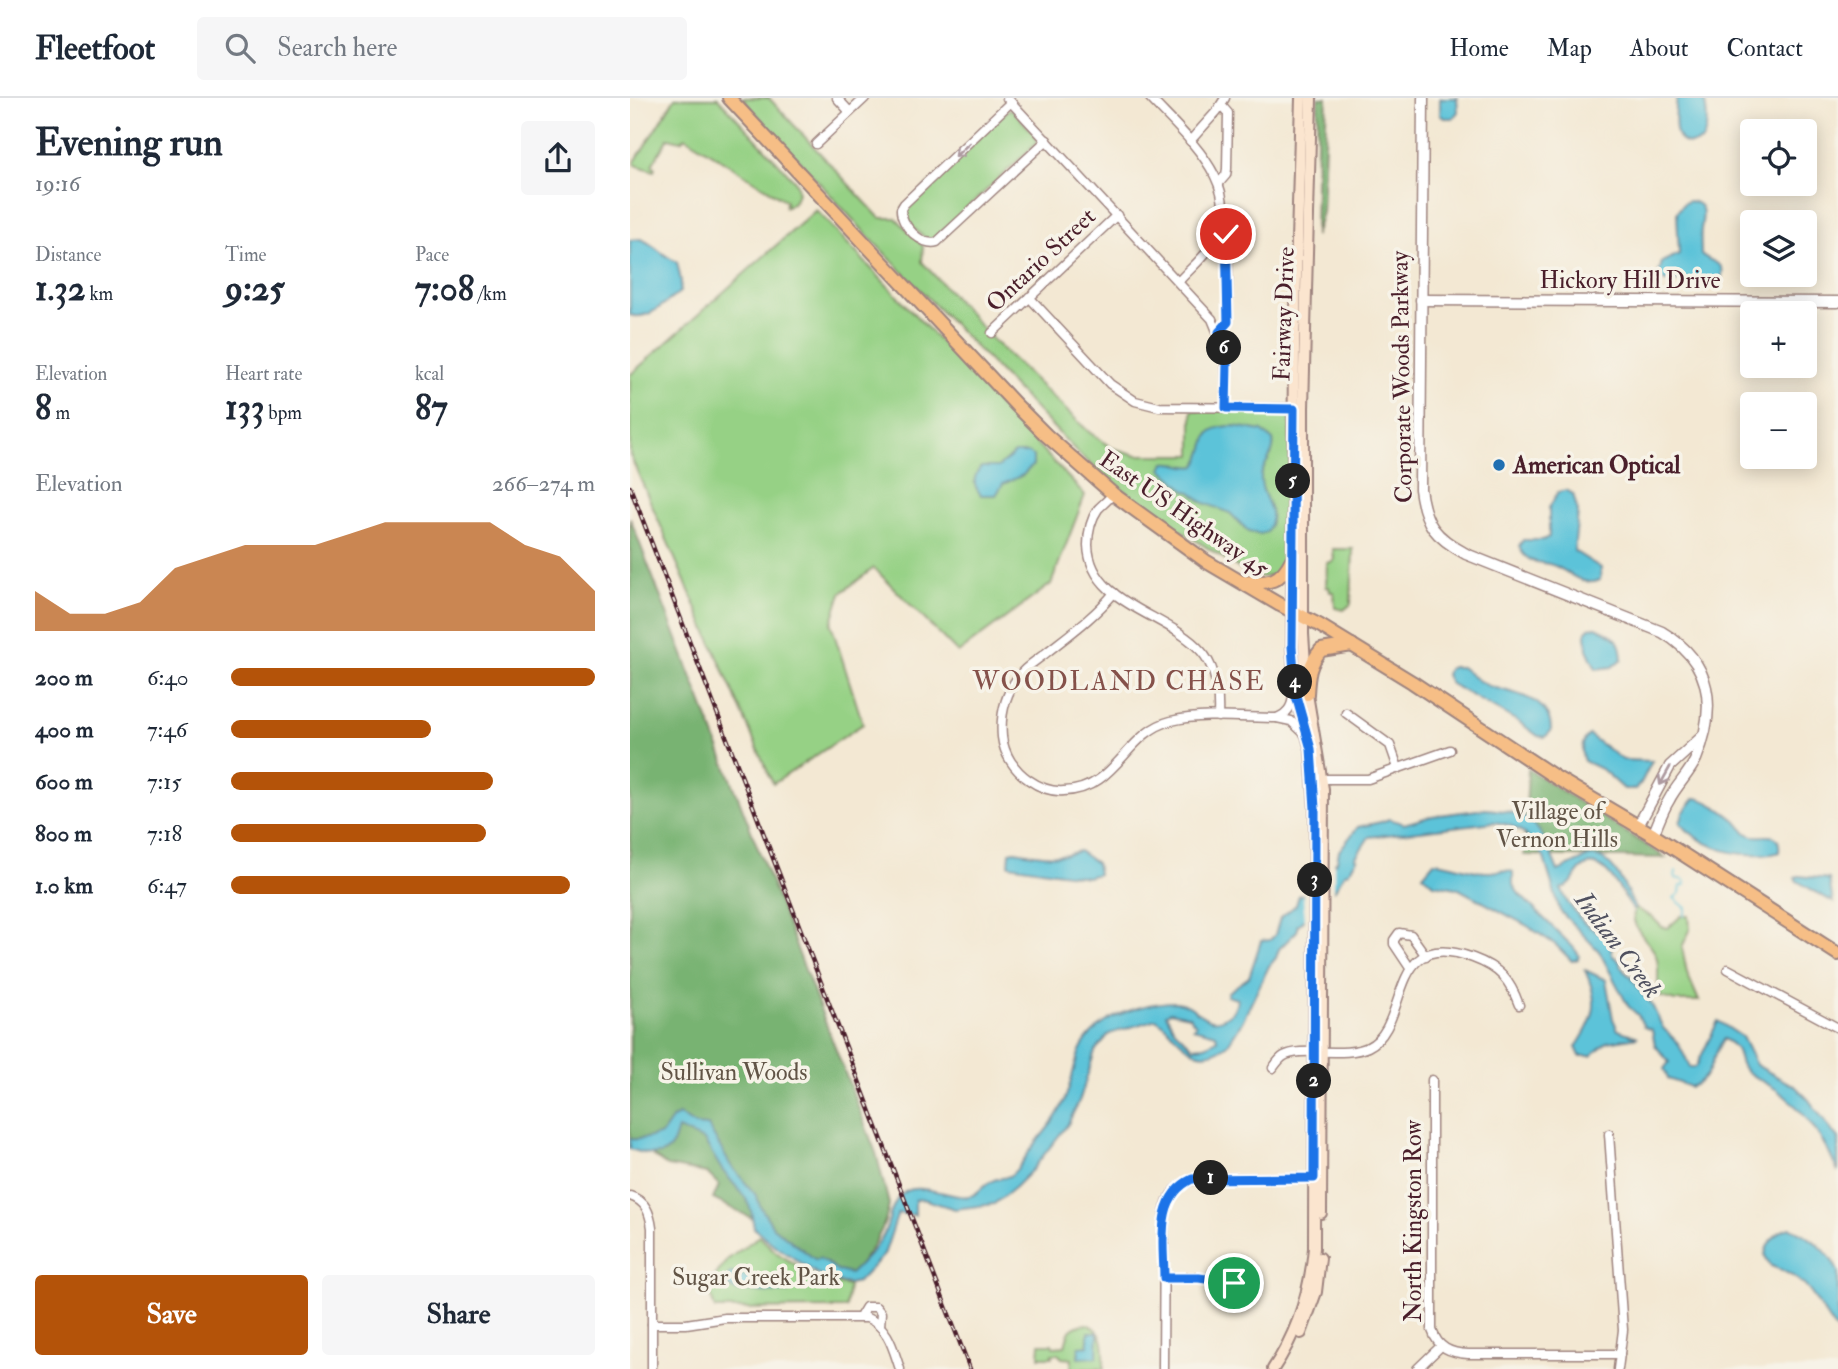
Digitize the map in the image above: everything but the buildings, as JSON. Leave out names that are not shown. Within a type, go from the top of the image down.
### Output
[{"type":"main road","name":"East US Highway 45","points":[[729,98],[1016,405],[1113,494],[1207,562],[1353,645],[1555,777],[1653,835],[1838,954]]},
{"type":"main road","name":"Fairway Drive","points":[[1297,613],[1301,98]]},
{"type":"main road","name":"Fairway Drive","points":[[1297,613],[1292,559],[1311,98]]},
{"type":"main road","points":[[1240,582],[1259,583],[1277,579],[1292,559]]},
{"type":"main road","points":[[1297,613],[1293,659],[1296,696],[1318,779]]},
{"type":"main road","points":[[1281,1369],[1299,1337],[1315,1293],[1319,1272],[1318,779],[1297,613]]},
{"type":"main road","points":[[1307,694],[1308,673],[1313,659],[1321,650],[1353,645]]},
{"type":"main road","points":[[1273,1369],[1293,1335],[1308,1289],[1314,1248],[1318,1178]]},
{"type":"street","points":[[837,98],[850,112]]},
{"type":"street","points":[[816,144],[865,98]]},
{"type":"street","points":[[1150,98],[1209,163],[1219,183],[1222,215],[1219,230],[1208,250],[1179,281]]},
{"type":"street","name":"Corporate Woods Parkway","points":[[1423,98],[1420,489],[1423,510],[1432,528],[1448,544],[1466,554],[1662,632],[1674,639],[1698,664],[1706,686],[1709,706],[1703,736],[1695,761],[1668,801],[1653,835]]},
{"type":"street","points":[[1046,140],[937,242],[923,242],[902,220],[901,209],[904,204],[1009,100],[1207,312],[1219,332],[1227,364],[1226,408]]},
{"type":"street","points":[[1190,141],[1223,102],[1228,116],[1227,169],[1219,183]]},
{"type":"street","name":"Ontario Street","points":[[992,332],[1117,215]]},
{"type":"street","points":[[1219,230],[1228,236],[1228,322],[1219,332]]},
{"type":"street","points":[[1029,297],[1110,384],[1135,401],[1159,407],[1298,408]]},
{"type":"street","name":"Hickory Hill Drive","points":[[1422,300],[1838,302]]},
{"type":"street","points":[[1113,494],[1094,517],[1088,541],[1096,573],[1114,593],[1188,639],[1203,652],[1213,670],[1218,717]]},
{"type":"street","points":[[1114,593],[1086,622],[1020,673],[1008,691],[1001,725],[1003,744],[1009,760],[1033,783],[1056,792],[1075,791],[1104,777],[1145,733],[1169,721],[1218,717],[1277,718],[1291,722],[1308,738]]},
{"type":"street","points":[[1277,718],[1293,704],[1290,670],[1293,659]]},
{"type":"street","points":[[1346,713],[1390,745],[1398,768]]},
{"type":"street","points":[[1638,826],[1670,766],[1703,736]]},
{"type":"street","points":[[1318,779],[1368,779],[1450,750]]},
{"type":"street","points":[[1410,968],[1394,944],[1395,936],[1403,932],[1411,935],[1426,956]]},
{"type":"street","points":[[1273,1068],[1283,1056],[1345,1052],[1367,1047],[1382,1037],[1410,968],[1426,956],[1443,951],[1460,953],[1478,960],[1511,983],[1519,1005]]},
{"type":"street","points":[[1728,969],[1838,1028]]},
{"type":"street","name":"North Kingston Row","points":[[1432,1080],[1432,1329],[1441,1346],[1453,1353],[1468,1354],[1620,1354]]},
{"type":"street","points":[[1609,1134],[1623,1330],[1618,1369]]},
{"type":"street","points":[[1163,1369],[1165,1207],[1169,1197],[1183,1183],[1200,1178],[1318,1178]]},
{"type":"street","points":[[630,1196],[642,1202],[651,1216],[652,1369]]},
{"type":"street","points":[[1164,1278],[1199,1278],[1234,1283]]},
{"type":"street","points":[[860,1317],[866,1307],[876,1307],[881,1313],[880,1326]]},
{"type":"street","points":[[652,1324],[685,1324],[725,1318],[860,1317],[872,1320],[880,1326],[888,1337],[900,1369]]},
{"type":"street","points":[[1417,1369],[1441,1346]]},
{"type":"green space","points":[[675,98],[718,98],[795,181],[798,193],[795,200],[785,207],[786,201],[685,137],[681,141],[668,138],[652,165],[654,171],[635,165]]},
{"type":"green space","points":[[742,98],[769,98],[877,215],[881,218],[896,218],[923,246],[922,262],[995,342],[1089,432],[1112,448],[1137,455],[1192,455],[1192,410],[1287,413],[1290,418],[1289,523],[1284,561],[1279,571],[1268,577],[1248,574],[1147,509],[1082,457],[866,234]]},
{"type":"green space","points":[[1318,98],[1327,98],[1322,212],[1315,236]]},
{"type":"green space","points":[[1012,109],[1036,136],[1037,143],[935,238],[930,240],[921,235],[909,223],[903,208]]},
{"type":"green space","points":[[816,210],[1085,495],[1051,584],[958,653],[874,568],[841,593],[831,624],[863,724],[773,784],[630,455],[630,375]]},
{"type":"green space","name":"Sullivan Woods","points":[[630,518],[876,1153],[889,1204],[887,1214],[874,1243],[850,1278],[838,1279],[768,1226],[713,1199],[719,1185],[707,1173],[667,1166],[653,1156],[654,1142],[630,1139]]},
{"type":"green space","points":[[1333,549],[1353,549],[1351,604],[1344,610],[1335,608],[1334,592],[1330,592],[1329,587],[1326,587],[1327,563],[1334,561]]},
{"type":"green space","name":"Village of Vernon Hills","points":[[1528,769],[1666,858],[1524,855]]},
{"type":"green space","points":[[1635,908],[1652,917],[1662,927],[1668,928],[1681,916],[1689,916],[1690,930],[1682,947],[1687,973],[1699,1001],[1675,1001],[1661,997],[1657,959],[1636,927]]},
{"type":"green space","name":"Sugar Creek Park","points":[[759,1236],[777,1253],[822,1281],[849,1286],[846,1308],[715,1309],[708,1286],[727,1260]]},
{"type":"green space","points":[[1087,1324],[1101,1337],[1104,1369],[1071,1369],[1072,1359],[1062,1358],[1058,1354],[1039,1357],[1040,1344],[1065,1346],[1071,1330]]},
{"type":"water","points":[[1440,98],[1457,98],[1458,112],[1453,118],[1440,115]]},
{"type":"water","points":[[1677,98],[1704,98],[1707,114],[1702,141],[1691,144],[1679,138],[1675,123]]},
{"type":"water","points":[[1689,201],[1701,207],[1701,254],[1721,268],[1723,272],[1718,285],[1694,279],[1671,282],[1658,277],[1662,262],[1679,254],[1677,212]]},
{"type":"water","points":[[641,239],[677,262],[681,281],[680,292],[657,310],[637,316],[630,315],[630,240]]},
{"type":"water","points":[[1235,426],[1262,431],[1273,440],[1273,451],[1261,477],[1271,516],[1267,532],[1260,534],[1249,532],[1230,513],[1202,502],[1162,469],[1165,463],[1196,466],[1210,433],[1215,429]]},
{"type":"water","points":[[1015,453],[1028,453],[1033,456],[1033,465],[1023,475],[1003,484],[996,495],[981,495],[975,481],[981,467],[998,467]]},
{"type":"water","points":[[1566,490],[1573,494],[1578,512],[1574,551],[1601,568],[1600,580],[1582,581],[1555,566],[1532,561],[1524,555],[1519,546],[1523,540],[1543,540],[1549,537],[1549,508],[1558,492]]},
{"type":"water","points":[[1596,627],[1612,635],[1620,646],[1622,659],[1612,667],[1596,669],[1587,649],[1586,632],[1589,628]]},
{"type":"water","points":[[1452,667],[1461,667],[1485,684],[1538,703],[1545,710],[1551,731],[1545,737],[1538,736],[1519,722],[1451,684],[1446,675]]},
{"type":"water","points":[[1589,735],[1623,760],[1652,761],[1635,789],[1624,789],[1603,770],[1584,761],[1582,747]]},
{"type":"water","points":[[1695,798],[1723,811],[1748,834],[1777,839],[1779,852],[1768,855],[1736,853],[1705,843],[1680,823],[1683,813]]},
{"type":"water","name":"Indian Creek","points":[[1485,809],[1516,814],[1534,825],[1541,833],[1558,871],[1589,857],[1598,857],[1612,867],[1635,908],[1634,911],[1611,877],[1596,865],[1588,865],[1580,870],[1571,883],[1561,889],[1568,903],[1584,923],[1610,941],[1612,955],[1651,1003],[1663,1028],[1678,1043],[1690,1067],[1696,1067],[1718,1021],[1742,1037],[1756,1065],[1796,1087],[1838,1139],[1838,1172],[1827,1148],[1805,1116],[1777,1090],[1744,1069],[1737,1050],[1724,1039],[1705,1077],[1699,1082],[1691,1087],[1668,1079],[1664,1069],[1669,1062],[1655,1045],[1652,1030],[1644,1027],[1638,1015],[1628,1006],[1599,951],[1560,911],[1544,858],[1536,845],[1521,831],[1494,822],[1369,837],[1335,890],[1297,926],[1297,931],[1279,949],[1228,1044],[1206,1054],[1196,1052],[1156,1019],[1109,1034],[1095,1051],[1080,1099],[1068,1124],[1015,1187],[994,1204],[955,1209],[923,1199],[915,1200],[915,1215],[898,1213],[884,1255],[858,1282],[848,1284],[819,1275],[754,1228],[751,1210],[745,1197],[722,1170],[704,1140],[678,1129],[673,1143],[663,1153],[652,1154],[630,1149],[630,1139],[662,1134],[673,1118],[679,1115],[695,1125],[708,1126],[731,1166],[756,1195],[773,1227],[816,1260],[819,1258],[839,1271],[850,1274],[880,1240],[894,1206],[905,1192],[921,1189],[958,1196],[973,1195],[990,1182],[1014,1173],[1058,1114],[1078,1057],[1095,1030],[1121,1014],[1158,1003],[1183,1004],[1213,1020],[1219,1020],[1229,1014],[1235,1009],[1237,999],[1227,996],[1228,992],[1249,977],[1261,941],[1270,940],[1275,935],[1280,918],[1296,905],[1299,895],[1337,861],[1339,851],[1358,827],[1389,819],[1404,824],[1432,816]],"holes":[[[1170,1012],[1189,1016],[1196,1025],[1193,1028],[1216,1034],[1217,1040],[1205,1046],[1193,1047],[1174,1029],[1166,1014]]]},
{"type":"water","points":[[1079,851],[1096,863],[1098,874],[1087,877],[1009,865],[1010,852],[1055,856]]},
{"type":"water","points":[[1434,862],[1478,871],[1513,872],[1513,885],[1519,894],[1573,947],[1579,955],[1578,959],[1572,961],[1556,945],[1526,925],[1457,888],[1434,884],[1423,875]]},
{"type":"water","points":[[1795,878],[1829,879],[1833,902],[1797,881]]},
{"type":"water","points":[[1585,970],[1606,980],[1613,1019],[1618,1030],[1638,1037],[1607,1042],[1591,1056],[1580,1056],[1576,1047],[1594,1010],[1593,992]]},
{"type":"water","points":[[1790,1228],[1818,1245],[1830,1257],[1838,1272],[1838,1333],[1805,1285],[1771,1266],[1765,1256],[1773,1238]]},
{"type":"water","points":[[731,1273],[783,1286],[789,1290],[788,1293],[736,1291],[728,1286],[728,1275]]},
{"type":"water","points":[[1088,1332],[1098,1332],[1097,1357],[1078,1358],[1079,1347],[1088,1346]]},
{"type":"pier","points":[[1334,858],[1334,896],[1304,927],[1303,889]]},
{"type":"waterway","points":[[1676,871],[1675,878],[1684,880],[1686,885],[1681,886],[1680,893],[1674,898],[1686,908],[1684,916]]},
{"type":"railway","points":[[630,487],[970,1369]]},
{"type":"place","name":"American Optical","points":[[1499,465]]},
{"type":"district","name":"WOODLAND CHASE","points":[[1119,682]]},
{"type":"route","points":[[1226,234],[1228,322],[1219,332],[1226,353],[1226,408],[1294,409],[1292,647],[1296,696],[1311,749],[1315,808],[1314,1178],[1192,1179],[1176,1189],[1165,1207],[1164,1278],[1199,1278],[1234,1283]]}]
